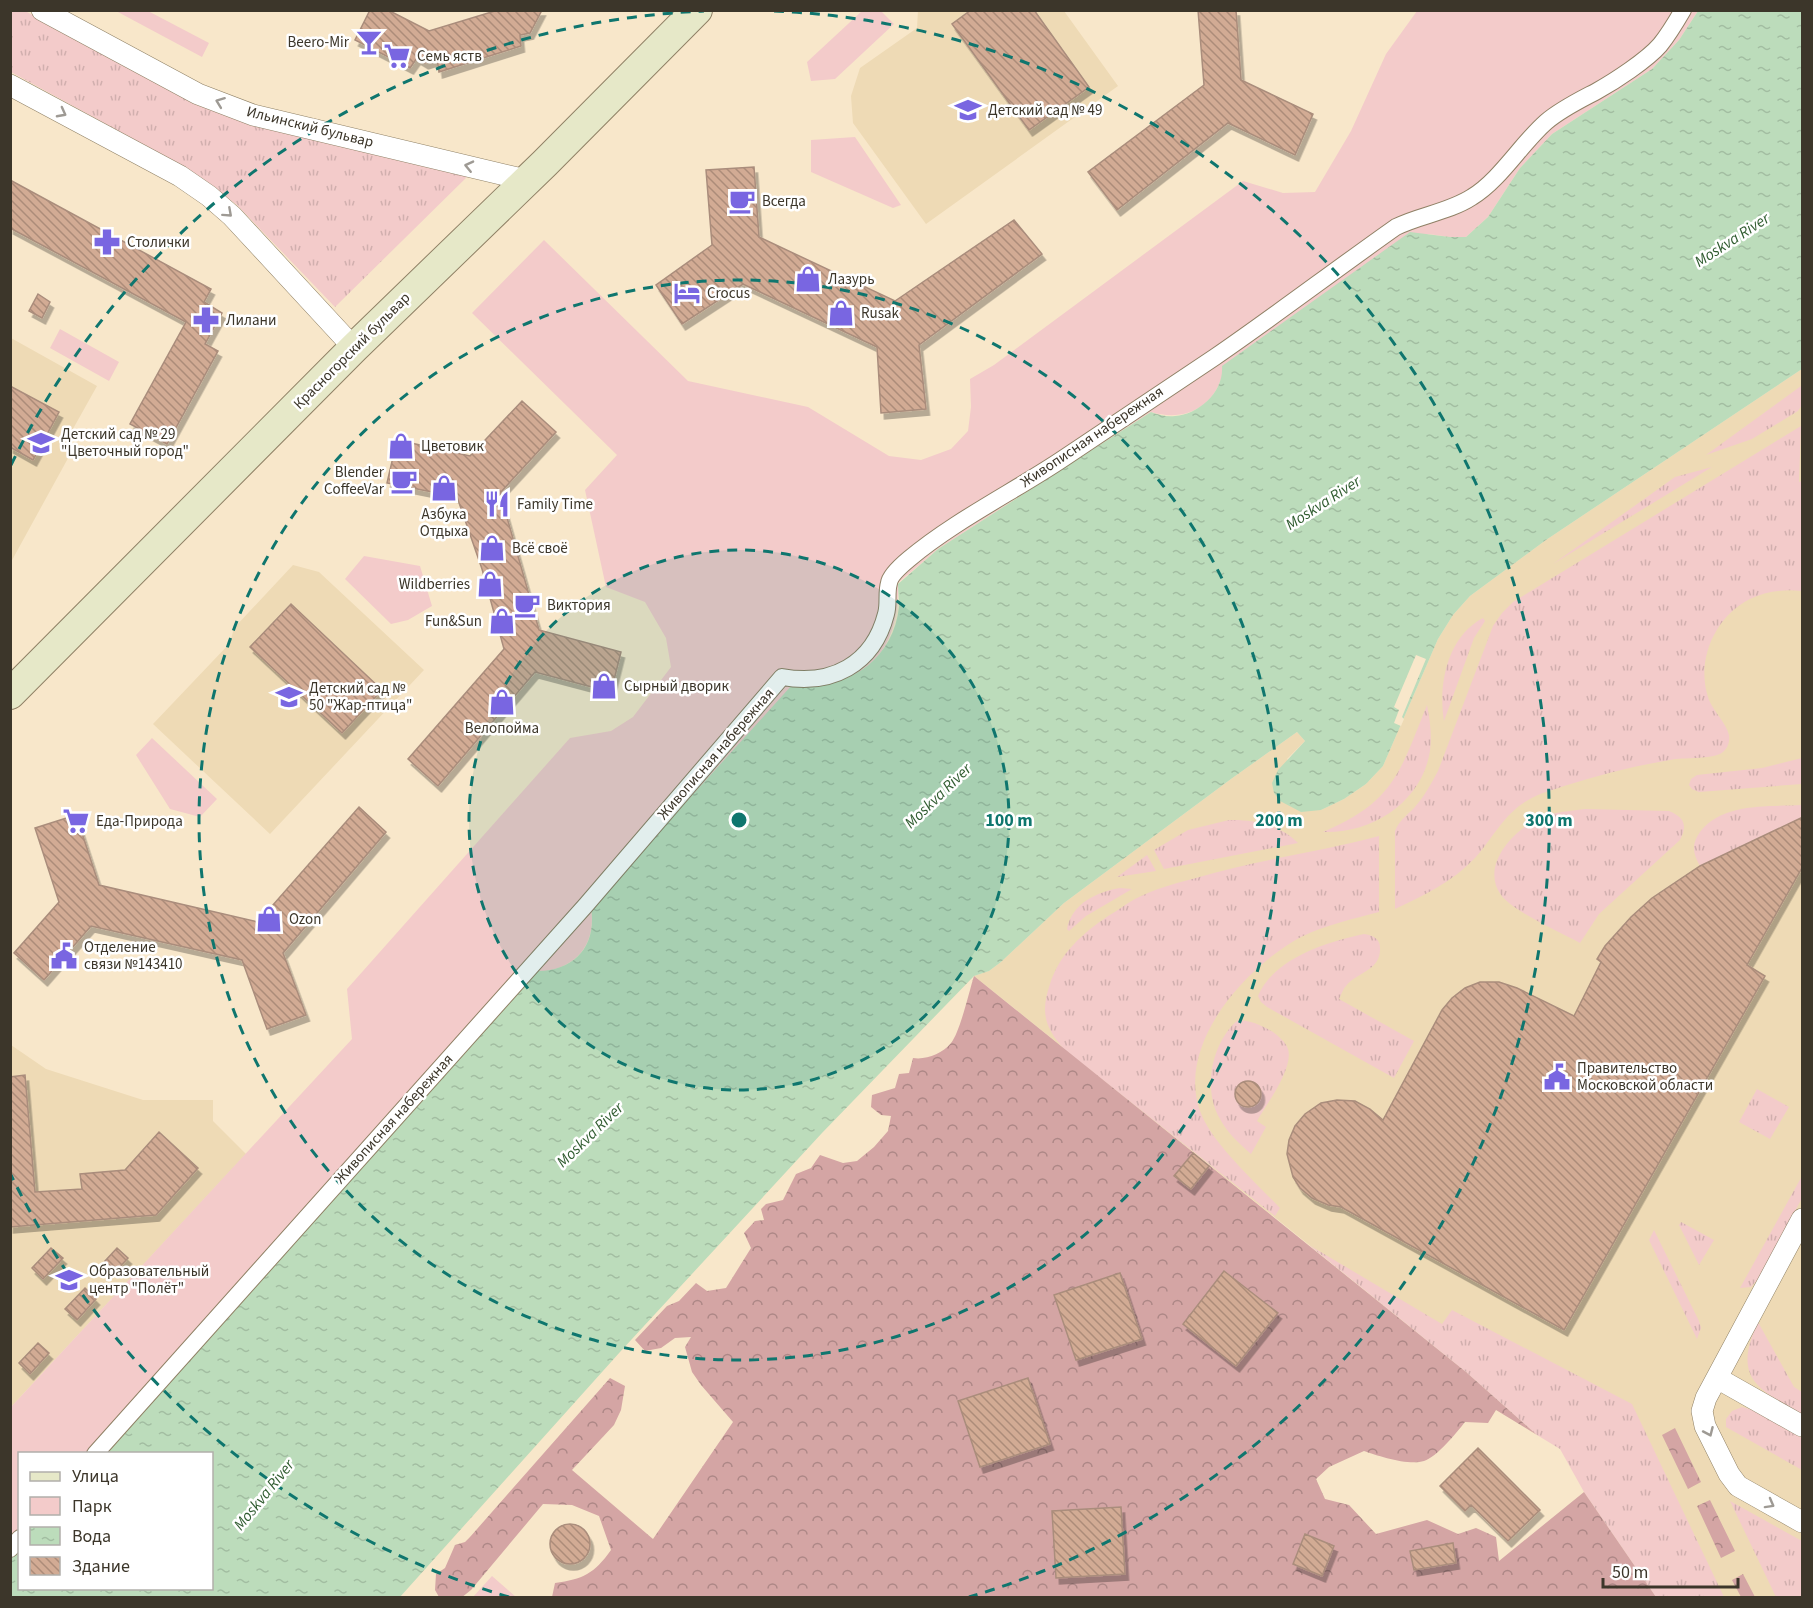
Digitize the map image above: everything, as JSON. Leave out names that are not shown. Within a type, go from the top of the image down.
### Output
[{"type":"main road","name":"Красногорский бульвар","points":[[10,694],[354,348],[697,10]]},
{"type":"street","name":"Ильинский бульвар","points":[[42,10],[198,94],[253,115],[526,180]]},
{"type":"street","name":"Живописная набережная","points":[[97,1452],[586,905],[782,677],[799,680],[825,678],[849,668],[863,657],[874,644],[882,628],[887,612],[889,580],[908,560],[940,536],[1062,459],[1215,357],[1396,227],[1413,218],[1453,206],[1473,197],[1547,121],[1608,84],[1654,50],[1675,25],[1683,10]]},
{"type":"street","points":[[10,85],[180,176],[209,196],[232,216],[354,348]]},
{"type":"street","points":[[1803,1219],[1706,1398],[1702,1411],[1705,1425],[1729,1474],[1743,1489],[1803,1522]]},
{"type":"street","points":[[1717,1378],[1803,1426]]},
{"type":"shaded area","name":"Детский сад № 49","points":[[918,10],[1064,11],[1118,86],[926,224],[853,123],[851,96],[860,68],[917,28]]},
{"type":"shaded area","name":"Детский сад № 29 \"Цветочный город\"","points":[[11,338],[97,386],[69,436],[72,451],[11,562]]},
{"type":"shaded area","points":[[1802,369],[1802,1597],[1672,1597],[1579,1451],[1531,1423],[974,976],[989,971],[1001,962],[1064,903],[1297,732],[1305,741],[1287,759],[1321,810],[1344,799],[1366,784],[1383,766],[1438,639],[1453,615],[1470,596],[1546,540]]},
{"type":"shaded area","name":"Детский сад № 50 \"Жар-птица\"","points":[[293,565],[319,572],[424,670],[270,834],[153,724],[230,643],[234,628]]},
{"type":"shaded area","name":"Образовательный центр \"Полёт\"","points":[[11,1045],[46,1069],[143,1100],[213,1100],[213,1121],[246,1154],[11,1407]]},
{"type":"green space","points":[[10,11],[25,11],[196,100],[469,175],[335,307],[237,205],[205,180],[11,72]]},
{"type":"green space","points":[[116,11],[148,11],[209,43],[202,57]]},
{"type":"green space","points":[[862,11],[881,11],[894,24],[835,79],[811,81],[807,62]]},
{"type":"green space","points":[[1417,11],[1698,11],[1679,40],[1652,69],[1552,134],[1520,168],[1488,217],[1466,237],[1428,234],[1223,373],[1213,395],[1196,409],[1175,415],[1151,412],[938,549],[898,583],[893,626],[876,658],[863,670],[847,678],[805,687],[591,907],[591,930],[584,949],[569,963],[548,971],[105,1452],[18,1452],[18,1549],[11,1558],[11,1407],[352,1039],[347,989],[570,738],[611,731],[633,717],[671,667],[666,638],[645,602],[606,587],[585,490],[617,455],[472,313],[544,240],[688,381],[808,407],[889,456],[921,460],[951,449],[968,431],[971,407],[970,379],[994,365],[1243,181],[1283,193],[1315,192],[1351,131],[1386,54]]},
{"type":"green space","points":[[855,137],[901,205],[893,208],[811,172],[811,140]]},
{"type":"green space","points":[[60,329],[119,362],[109,381],[50,348]]},
{"type":"green space","points":[[1801,386],[1802,405],[1798,411],[1752,439],[1706,455]]},
{"type":"green space","points":[[1801,426],[1799,482],[1802,481],[1802,591],[1769,592],[1756,596],[1737,607],[1718,629],[1706,656],[1704,671],[1709,700],[1729,735],[1725,750],[1718,755],[1676,759],[1617,771],[1542,793],[1513,811],[1466,867],[1427,893],[1395,909],[1395,831],[1421,799],[1438,771],[1493,626],[1502,613],[1513,602]]},
{"type":"green space","points":[[1712,467],[1553,564],[1675,477]]},
{"type":"green space","points":[[364,556],[420,566],[432,606],[408,620],[391,624],[345,579]]},
{"type":"green space","points":[[1483,618],[1485,621],[1474,638],[1444,721],[1442,692],[1453,649],[1471,626]]},
{"type":"green space","points":[[1427,705],[1430,751],[1425,769],[1406,800],[1376,821],[1341,831],[1323,832],[1347,821],[1365,809],[1392,782],[1401,767]]},
{"type":"green space","points":[[152,738],[217,799],[200,817],[170,809],[136,755]]},
{"type":"green space","points":[[1802,758],[1802,784],[1699,792],[1689,785],[1691,779],[1697,775],[1762,768]]},
{"type":"green space","points":[[1802,805],[1802,817],[1700,866],[1695,853],[1695,841],[1710,822],[1721,815],[1747,808]]},
{"type":"green space","points":[[1585,809],[1669,811],[1681,819],[1684,830],[1680,840],[1599,914],[1580,943],[1526,915],[1507,901],[1496,884],[1494,872],[1502,850],[1510,840],[1530,824],[1551,814]]},
{"type":"green space","points":[[1229,820],[1266,824],[1283,832],[1298,843],[1164,869],[1154,850],[1188,830]]},
{"type":"green space","points":[[1379,836],[1379,912],[1329,926],[1301,937],[1256,969],[1217,1015],[1204,1041],[1196,1068],[1196,1096],[1205,1122],[1229,1155],[1280,1208],[1275,1216],[1065,1050],[1046,1020],[1047,994],[1054,973],[1073,945],[1098,923],[1142,895],[1219,872]]},
{"type":"green space","points":[[1147,855],[1156,871],[1117,877]]},
{"type":"green space","points":[[1120,888],[1132,889],[1086,916],[1069,931],[1067,929],[1074,912],[1087,900],[1103,892]]},
{"type":"green space","points":[[1364,934],[1373,936],[1380,945],[1377,962],[1351,981],[1339,999],[1414,1041],[1394,1078],[1267,1007],[1258,996],[1276,971],[1289,962],[1318,947]]},
{"type":"green space","points":[[974,976],[1466,1372],[1537,1435],[1496,1410],[1488,1423],[1465,1422],[1441,1450],[1424,1461],[1402,1461],[1364,1451],[1329,1467],[1316,1479],[1325,1499],[1349,1505],[1376,1534],[1427,1520],[1458,1534],[1476,1528],[1496,1537],[1499,1561],[1584,1492],[1656,1597],[552,1597],[555,1583],[573,1580],[587,1574],[599,1565],[611,1550],[599,1516],[572,1505],[543,1504],[471,1590],[461,1598],[439,1597],[435,1590],[436,1574],[445,1568],[455,1545],[465,1542],[470,1537],[610,1378],[625,1386],[621,1410],[614,1425],[572,1470],[653,1539],[733,1422],[692,1372],[685,1347],[691,1337],[675,1338],[661,1348],[645,1351],[635,1340],[667,1306],[679,1301],[696,1283],[707,1291],[726,1288],[751,1248],[744,1233],[755,1221],[764,1220],[761,1209],[766,1204],[783,1200],[796,1174],[811,1168],[820,1155],[843,1163],[857,1161],[874,1147],[888,1131],[891,1116],[881,1115],[871,1107],[872,1095],[895,1088],[899,1074],[909,1073],[913,1058],[933,1055],[951,1043],[961,1021]]},
{"type":"green space","points":[[1238,1020],[1248,1021],[1273,1032],[1284,1042],[1289,1057],[1283,1076],[1257,1121],[1266,1127],[1251,1154],[1223,1124],[1212,1094],[1212,1066],[1216,1053],[1229,1029]]},
{"type":"green space","points":[[1757,1089],[1789,1107],[1770,1139],[1739,1122]]},
{"type":"green space","points":[[1802,1176],[1802,1198],[1759,1278],[1751,1287],[1740,1288]]},
{"type":"green space","points":[[1681,1222],[1714,1240],[1699,1265],[1679,1225]]},
{"type":"green space","points":[[1654,1230],[1699,1321],[1701,1328],[1697,1339],[1649,1240]]},
{"type":"green space","points":[[1309,1245],[1442,1324],[1452,1310],[1632,1404],[1724,1597],[1656,1597],[1584,1492],[1560,1449],[1537,1435],[1466,1372]]},
{"type":"green space","points":[[1758,1322],[1794,1387],[1802,1392],[1802,1414],[1772,1397],[1753,1380],[1748,1356]]},
{"type":"green space","points":[[1742,1407],[1753,1410],[1802,1438],[1802,1470],[1726,1427],[1726,1419],[1732,1411]]},
{"type":"green space","points":[[1675,1428],[1701,1482],[1688,1489],[1662,1435]]},
{"type":"green space","points":[[1710,1500],[1735,1551],[1721,1558],[1697,1506]]},
{"type":"green space","points":[[1730,1501],[1802,1541],[1802,1597],[1776,1597]]},
{"type":"green space","points":[[1743,1574],[1755,1597],[1741,1597],[1732,1580]]},
{"type":"green space","points":[[492,1576],[516,1597],[473,1597]]},
{"type":"water","name":"Moskva River","points":[[1698,11],[1802,11],[1802,369],[1546,540],[1470,596],[1453,615],[1438,639],[1383,766],[1366,784],[1344,799],[1321,810],[1301,812],[1280,801],[1274,793],[1272,783],[1278,770],[1305,741],[1297,732],[1064,903],[1001,962],[989,971],[974,976],[822,1133],[620,1352],[400,1597],[11,1598],[11,1558],[18,1549],[18,1590],[213,1590],[213,1452],[105,1452],[538,971],[563,966],[581,953],[591,933],[591,907],[792,685],[830,684],[863,669],[876,658],[887,643],[895,626],[899,607],[898,584],[938,549],[1151,412],[1163,416],[1175,416],[1201,406],[1214,393],[1219,384],[1222,366],[1410,232],[1466,237],[1488,217],[1520,168],[1552,134],[1652,69],[1679,40]]},
{"type":"pier","points":[[1416,655],[1426,659],[1402,717],[1404,719],[1401,726],[1394,723],[1399,710],[1394,707]]},
{"type":"building","points":[[370,10],[388,10],[429,31],[498,10],[542,10],[530,33],[520,35],[521,46],[439,72],[437,59],[425,63],[417,58],[410,68],[355,40]]},
{"type":"building","points":[[971,10],[1034,10],[1089,87],[1029,130],[952,24]]},
{"type":"building","points":[[1198,10],[1236,10],[1241,80],[1313,114],[1295,155],[1228,123],[1117,210],[1088,172],[1204,85]]},
{"type":"building","points":[[754,167],[759,237],[895,301],[1014,220],[1042,254],[919,345],[926,409],[881,413],[877,347],[743,284],[682,324],[656,285],[712,245],[706,170]]},
{"type":"building","points":[[10,180],[211,289],[204,302],[222,313],[205,344],[218,351],[167,444],[130,424],[186,322],[10,228]]},
{"type":"building","points":[[38,294],[50,302],[42,318],[29,311]]},
{"type":"building","points":[[10,386],[59,412],[33,460],[10,447]]},
{"type":"building","points":[[522,401],[556,432],[500,493],[539,630],[621,652],[611,692],[535,672],[438,786],[408,759],[504,649],[482,569],[457,497],[387,483],[397,440],[470,456]]},
{"type":"building","points":[[291,604],[382,690],[342,733],[250,647]]},
{"type":"building","points":[[359,807],[386,832],[283,953],[306,1015],[267,1029],[242,960],[91,926],[44,980],[14,953],[59,902],[35,828],[76,815],[99,885],[258,922]]},
{"type":"building","name":"Правительство Московской области","points":[[1803,817],[1803,866],[1747,965],[1765,976],[1564,1330],[1341,1207],[1328,1205],[1312,1198],[1300,1188],[1293,1177],[1287,1154],[1289,1140],[1295,1126],[1305,1114],[1321,1103],[1337,1100],[1355,1101],[1370,1109],[1383,1120],[1442,1010],[1465,988],[1480,982],[1499,982],[1517,988],[1574,1016],[1601,962],[1597,959],[1605,946],[1652,898],[1700,866]]},
{"type":"building","points":[[25,1075],[35,1192],[82,1189],[80,1174],[125,1170],[159,1132],[198,1168],[156,1215],[10,1227],[10,1077]]},
{"type":"building","points":[[1248,1081],[1257,1085],[1261,1094],[1257,1103],[1248,1107],[1239,1103],[1235,1094],[1239,1085]]},
{"type":"building","points":[[1193,1153],[1209,1166],[1191,1189],[1174,1176]]},
{"type":"building","points":[[51,1248],[63,1258],[43,1279],[32,1268]]},
{"type":"building","points":[[117,1248],[128,1258],[116,1271],[105,1261]]},
{"type":"building","points":[[1224,1271],[1278,1313],[1236,1366],[1183,1324]]},
{"type":"building","points":[[1120,1273],[1142,1339],[1076,1360],[1054,1295]]},
{"type":"building","points":[[85,1288],[96,1299],[77,1320],[65,1309]]},
{"type":"building","points":[[38,1343],[49,1353],[30,1374],[19,1363]]},
{"type":"building","points":[[1028,1378],[1050,1444],[980,1467],[958,1401]]},
{"type":"building","points":[[1478,1448],[1540,1510],[1508,1541],[1471,1505],[1465,1511],[1440,1486]]},
{"type":"building","points":[[1121,1507],[1125,1574],[1056,1578],[1052,1511]]},
{"type":"building","points":[[570,1524],[584,1530],[590,1544],[584,1558],[570,1564],[556,1558],[550,1544],[556,1530]]},
{"type":"building","points":[[1305,1534],[1334,1546],[1322,1576],[1293,1564]]},
{"type":"building","points":[[1453,1543],[1456,1563],[1414,1570],[1410,1551]]},
{"type":"place","name":"Beero-Mir","points":[[369,42]]},
{"type":"place","name":"Семь яств","points":[[397,56]]},
{"type":"place","name":"Детский сад № 49","points":[[968,110]]},
{"type":"place","name":"Всегда","points":[[742,201]]},
{"type":"place","name":"Столички","points":[[107,242]]},
{"type":"place","name":"Лазурь","points":[[808,279]]},
{"type":"place","name":"Crocus","points":[[687,293]]},
{"type":"place","name":"Rusak","points":[[841,313]]},
{"type":"place","name":"Лилани","points":[[206,320]]},
{"type":"place","name":"Детский сад № 29 \"Цветочный город\"","points":[[41,443]]},
{"type":"place","name":"Цветовик","points":[[401,446]]},
{"type":"place","name":"Blender CoffeeVar","points":[[404,481]]},
{"type":"place","name":"Азбука Отдыха","points":[[444,488]]},
{"type":"place","name":"Family Time","points":[[497,504]]},
{"type":"place","name":"Всё своё","points":[[492,548]]},
{"type":"place","name":"Wildberries","points":[[490,584]]},
{"type":"place","name":"Виктория","points":[[527,605]]},
{"type":"place","name":"Fun&Sun","points":[[502,621]]},
{"type":"place","name":"Сырный дворик","points":[[604,686]]},
{"type":"place","name":"Детский сад № 50 \"Жар-птица\"","points":[[289,697]]},
{"type":"place","name":"Велопойма","points":[[502,702]]},
{"type":"place","name":"Еда-Природа","points":[[76,821]]},
{"type":"place","name":"Ozon","points":[[269,919]]},
{"type":"place","name":"Отделение связи №143410","points":[[64,956]]},
{"type":"place","name":"Правительство Московской области","points":[[1557,1077]]},
{"type":"place","name":"Образовательный центр \"Полёт\"","points":[[69,1280]]}]
